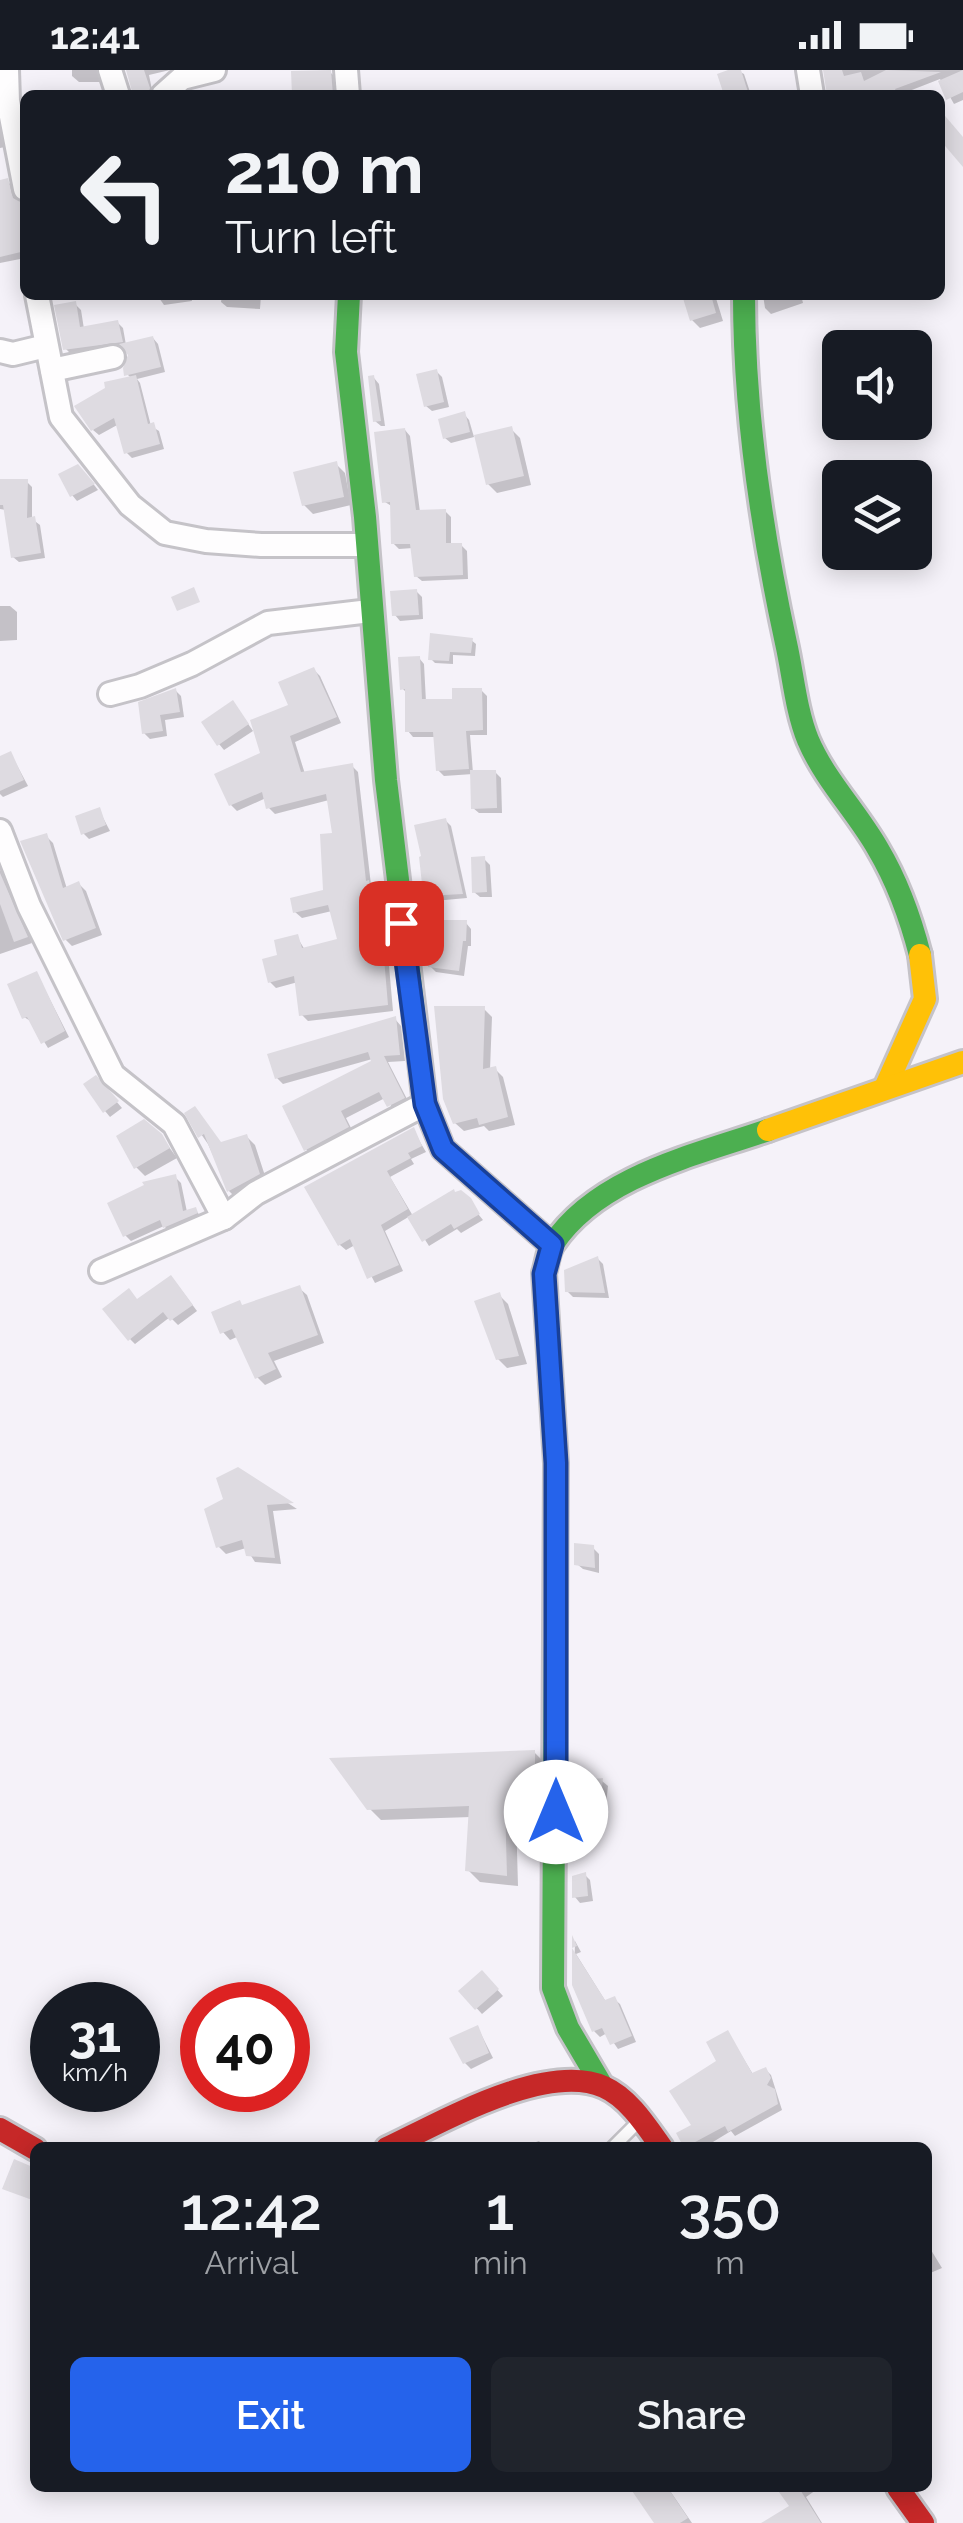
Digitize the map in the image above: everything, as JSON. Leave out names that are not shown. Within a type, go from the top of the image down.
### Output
[{"type":"street","points":[[7,70],[15,160]]},
{"type":"street","points":[[169,90],[182,78],[214,70]]},
{"type":"street","points":[[38,300],[62,417],[130,506],[164,533],[261,545],[366,546]]},
{"type":"street","points":[[349,300],[346,352],[370,611],[399,905],[425,1104],[443,1149],[552,1245]]},
{"type":"street","points":[[744,300],[754,476],[807,738],[878,850],[913,928],[924,973],[925,999],[885,1088]]},
{"type":"street","points":[[0,350],[49,358],[113,357]]},
{"type":"street","points":[[110,694],[192,664],[268,623],[370,611]]},
{"type":"street","points":[[0,832],[30,906],[113,1075],[174,1124],[224,1218]]},
{"type":"street","points":[[657,2142],[640,2119],[601,2084],[568,2028],[554,1988],[556,1463],[544,1274],[552,1245],[600,1194],[645,1173],[963,1062]]},
{"type":"street","points":[[101,1271],[224,1218],[256,1193],[425,1104]]},
{"type":"street","points":[[402,2142],[523,2088],[562,2081],[601,2084]]},
{"type":"street","points":[[0,2129],[30,2146]]},
{"type":"street","points":[[901,2492],[923,2523]]},
{"type":"lane","points":[[618,2142],[640,2119]]},
{"type":"building","points":[[126,70],[144,70],[149,90],[132,90]]},
{"type":"building","points":[[331,70],[333,90],[292,90],[291,71]]},
{"type":"building","points":[[741,70],[747,90],[722,90],[717,74]]},
{"type":"building","points":[[823,70],[842,70],[844,76],[861,72],[864,81],[886,70],[941,72],[896,90],[826,90]]},
{"type":"building","points":[[963,70],[963,92],[946,100],[938,81]]},
{"type":"building","points":[[945,116],[963,137],[963,167],[945,146]]},
{"type":"building","points":[[8,178],[13,198],[20,202],[20,252],[0,257],[0,180]]},
{"type":"building","points":[[684,300],[712,300],[716,313],[690,321]]},
{"type":"building","points":[[76,301],[80,327],[118,320],[123,342],[63,350],[54,305]]},
{"type":"building","points":[[153,336],[161,367],[124,376],[128,355],[119,344]]},
{"type":"building","points":[[437,369],[444,402],[424,407],[416,374]]},
{"type":"building","points":[[136,375],[148,424],[154,422],[160,444],[124,454],[114,418],[91,431],[74,406],[105,388],[104,382]]},
{"type":"building","points":[[374,375],[381,421],[373,422],[368,376]]},
{"type":"building","points":[[465,411],[470,432],[443,439],[438,419]]},
{"type":"building","points":[[512,426],[524,476],[486,485],[474,435]]},
{"type":"building","points":[[405,428],[416,510],[446,509],[446,543],[462,543],[463,575],[414,577],[410,544],[391,544],[390,502],[382,503],[374,432]]},
{"type":"building","points":[[337,461],[344,497],[302,506],[293,472]]},
{"type":"building","points":[[78,464],[95,484],[70,497],[58,474]]},
{"type":"building","points":[[0,479],[28,479],[27,518],[35,516],[41,553],[11,558],[0,505]]},
{"type":"building","points":[[194,587],[200,602],[177,611],[171,597]]},
{"type":"building","points":[[417,589],[419,615],[392,616],[390,591]]},
{"type":"building","points":[[430,633],[473,638],[471,653],[450,652],[449,661],[428,660]]},
{"type":"building","points":[[420,656],[422,699],[452,699],[452,688],[482,688],[483,730],[466,731],[469,769],[436,771],[433,732],[405,732],[405,689],[400,690],[398,657]]},
{"type":"building","points":[[314,667],[337,717],[290,736],[301,772],[353,763],[366,881],[369,880],[375,907],[367,909],[384,958],[388,1005],[299,1016],[294,976],[268,983],[262,959],[277,955],[274,940],[298,934],[302,948],[337,939],[328,905],[293,913],[290,898],[323,890],[320,834],[332,833],[326,794],[266,809],[262,792],[229,806],[214,774],[260,753],[250,720],[288,705],[278,682]]},
{"type":"building","points":[[176,688],[180,712],[160,715],[163,731],[142,734],[138,702]]},
{"type":"building","points":[[233,700],[249,724],[217,746],[201,722]]},
{"type":"building","points":[[11,751],[24,780],[0,791],[0,756]]},
{"type":"building","points":[[470,770],[496,770],[497,808],[471,809]]},
{"type":"building","points":[[100,807],[106,825],[81,835],[75,816]]},
{"type":"building","points":[[446,818],[463,894],[426,896],[427,883],[422,884],[414,825]]},
{"type":"building","points":[[47,833],[63,888],[79,881],[96,928],[63,941],[20,841]]},
{"type":"building","points":[[485,856],[487,892],[472,893],[471,857]]},
{"type":"building","points":[[0,873],[28,937],[14,942],[0,904]]},
{"type":"building","points":[[430,920],[467,920],[459,971],[428,967]]},
{"type":"building","points":[[37,971],[65,1031],[41,1044],[27,1017],[22,1019],[7,984]]},
{"type":"building","points":[[434,1006],[485,1006],[483,1069],[496,1066],[508,1117],[479,1125],[477,1118],[453,1124],[443,1099]]},
{"type":"building","points":[[396,1016],[400,1055],[384,1056],[405,1098],[387,1107],[379,1092],[341,1111],[349,1127],[304,1151],[282,1106],[371,1061],[368,1052],[275,1079],[267,1054]]},
{"type":"building","points":[[96,1075],[119,1101],[103,1113],[83,1084]]},
{"type":"building","points":[[195,1106],[221,1142],[247,1134],[260,1174],[227,1192],[204,1134],[198,1138],[184,1113]]},
{"type":"building","points":[[144,1119],[162,1134],[170,1148],[134,1169],[116,1136]]},
{"type":"building","points":[[414,1127],[422,1146],[408,1153],[411,1158],[387,1171],[408,1209],[381,1225],[399,1265],[367,1279],[350,1239],[338,1246],[304,1187]]},
{"type":"building","points":[[176,1174],[183,1211],[196,1207],[198,1213],[163,1228],[160,1220],[123,1237],[107,1203],[144,1185],[142,1182]]},
{"type":"building","points":[[454,1189],[471,1198],[480,1214],[454,1229],[451,1224],[422,1242],[407,1217]]},
{"type":"building","points":[[598,1256],[605,1293],[565,1292],[564,1270]]},
{"type":"building","points":[[171,1275],[193,1305],[170,1321],[163,1312],[128,1341],[102,1309],[129,1288],[137,1299]]},
{"type":"building","points":[[300,1285],[318,1335],[268,1353],[276,1369],[255,1379],[232,1329],[220,1334],[211,1312],[240,1300],[242,1305]]},
{"type":"building","points":[[500,1292],[519,1356],[496,1360],[474,1301]]},
{"type":"building","points":[[238,1467],[294,1503],[267,1505],[275,1558],[246,1556],[242,1540],[216,1548],[204,1509],[223,1499],[216,1478]]},
{"type":"building","points":[[574,1543],[594,1545],[595,1568],[574,1565]]},
{"type":"building","points":[[535,1750],[535,1803],[505,1804],[507,1876],[465,1871],[469,1806],[367,1810],[329,1758]]},
{"type":"building","points":[[603,1778],[601,1799],[573,1802],[573,1781]]},
{"type":"building","points":[[586,1872],[588,1896],[572,1898],[572,1876]]},
{"type":"building","points":[[572,1948],[605,2000],[615,1996],[632,2036],[610,2045],[602,2028],[592,2032],[572,1985]]},
{"type":"building","points":[[482,1970],[499,1989],[475,2010],[458,1991]]},
{"type":"building","points":[[478,2025],[489,2053],[463,2064],[449,2038]]},
{"type":"building","points":[[728,2030],[752,2073],[766,2067],[771,2078],[767,2085],[775,2089],[778,2104],[728,2132],[725,2126],[695,2142],[681,2142],[676,2133],[691,2125],[669,2091],[716,2061],[706,2042]]},
{"type":"building","points":[[14,2159],[30,2166],[30,2199],[2,2189]]},
{"type":"building","points":[[633,2492],[671,2492],[688,2518],[680,2523],[654,2523]]},
{"type":"building","points":[[779,2492],[802,2492],[821,2523],[761,2523],[789,2506]]},
{"type":"traffic: fast","points":[[349,300],[346,352],[365,517],[386,780],[425,1104],[443,1149],[552,1245]]},
{"type":"traffic: fast","points":[[744,300],[756,470],[800,717],[823,769],[885,861],[920,955]]},
{"type":"traffic: fast","points":[[601,2084],[568,2028],[553,1988],[556,1463],[544,1273],[553,1244],[595,1201],[650,1171],[768,1130]]},
{"type":"traffic: slow","points":[[885,1088],[925,999],[920,955]]},
{"type":"traffic: slow","points":[[768,1130],[963,1062]]},
{"type":"traffic: jam","points":[[399,2142],[494,2098],[553,2082],[580,2081],[604,2087],[622,2098],[658,2142]]},
{"type":"traffic: jam","points":[[0,2129],[30,2146]]},
{"type":"traffic: jam","points":[[901,2492],[923,2523]]},
{"type":"route","points":[[401,923],[425,1104],[443,1149],[552,1245],[544,1274],[556,1463],[556,1812]]}]
